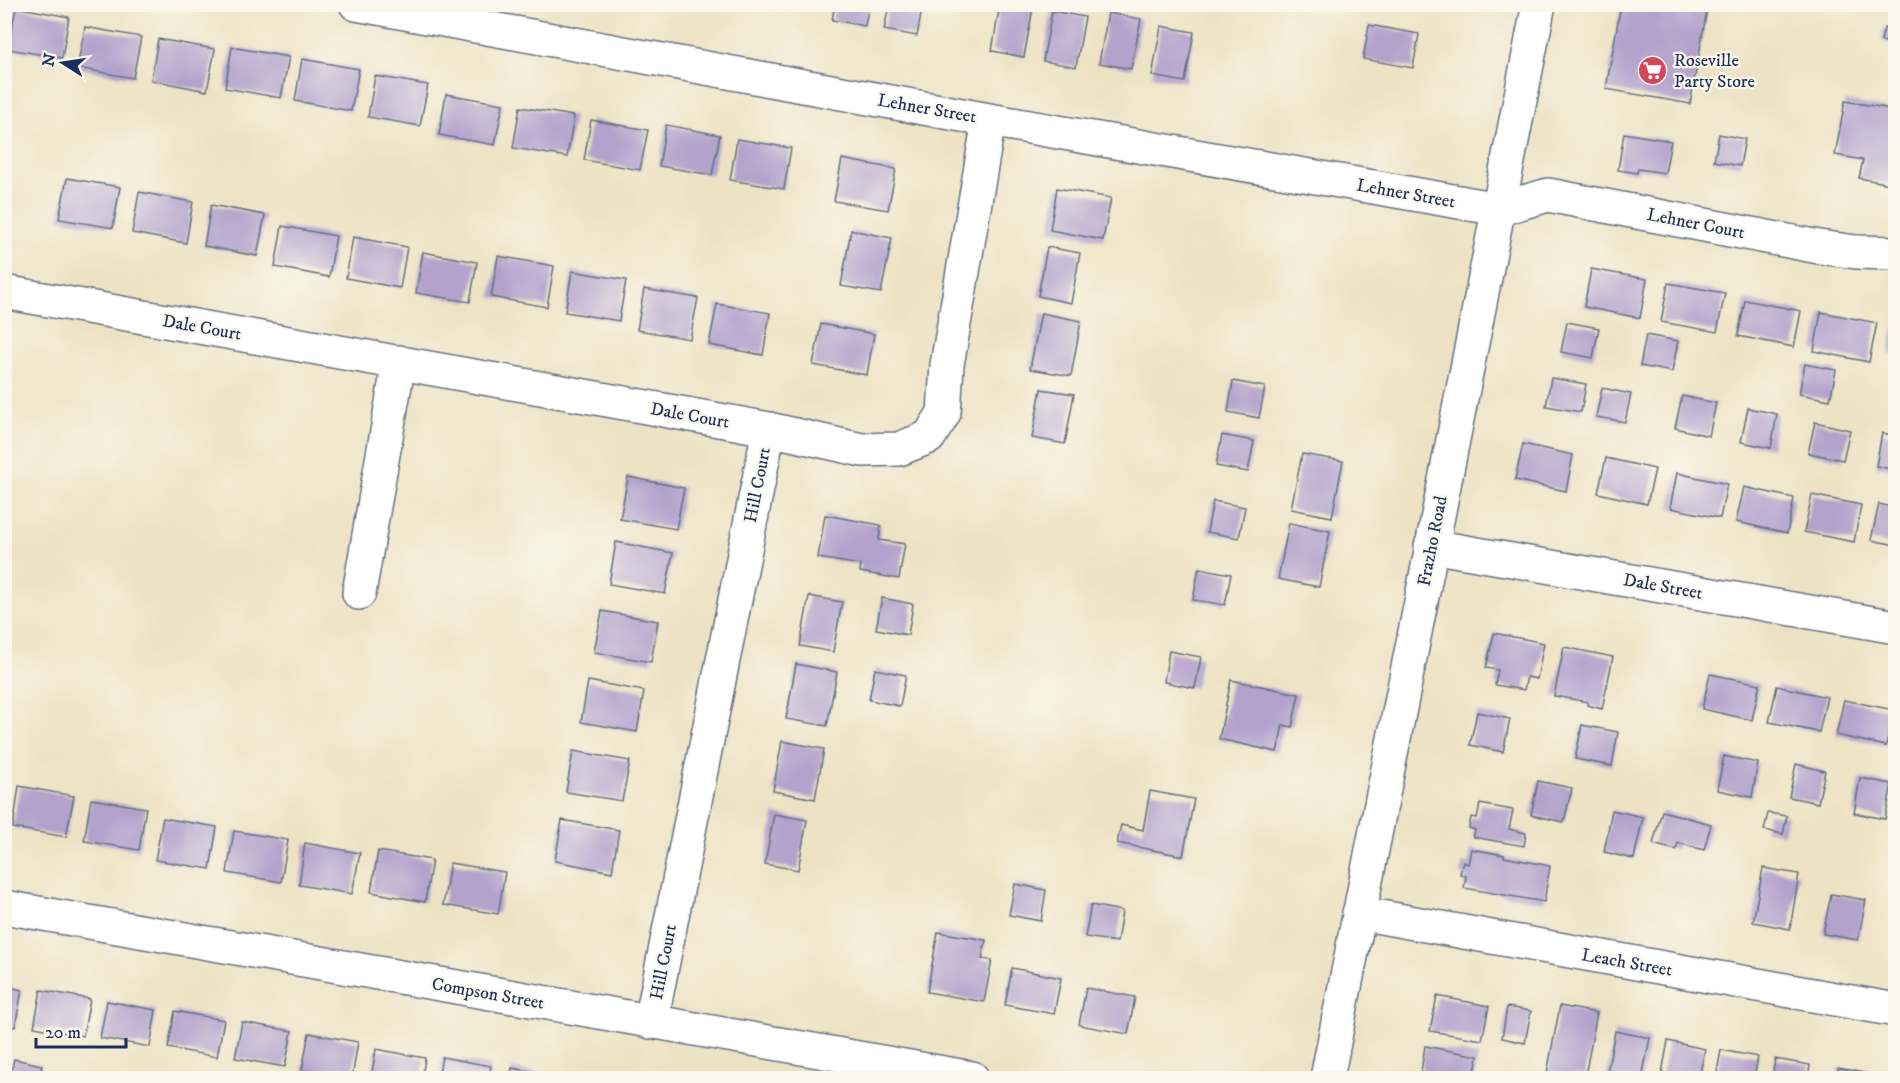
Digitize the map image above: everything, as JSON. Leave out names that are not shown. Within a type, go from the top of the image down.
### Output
[{"type":"street","name":"Lehner Street","points":[[356,4],[989,120],[1499,209]]},
{"type":"street","name":"Frazho Road","points":[[1327,1078],[1539,4]]},
{"type":"street","name":"Hill Court","points":[[651,1022],[769,429],[862,450],[899,449],[929,438],[944,413],[947,365],[989,120]]},
{"type":"street","name":"Lehner Court","points":[[1499,209],[1548,195],[1820,247],[1896,254]]},
{"type":"street","name":"Dale Court","points":[[4,292],[769,429]]},
{"type":"street","points":[[359,593],[399,362]]},
{"type":"street","name":"Dale Street","points":[[1431,546],[1896,627]]},
{"type":"street","name":"Compson Street","points":[[4,907],[972,1078]]},
{"type":"street","name":"Leach Street","points":[[1359,913],[1896,1010]]},
{"type":"building","points":[[785,4],[812,4],[811,11]]},
{"type":"building","points":[[835,4],[869,4],[865,26],[832,20]]},
{"type":"building","points":[[889,4],[923,4],[917,36],[884,30]]},
{"type":"building","points":[[1000,4],[1017,4],[1033,8],[1024,57],[992,51]]},
{"type":"building","points":[[1621,4],[1700,4],[1699,9],[1707,10],[1690,104],[1606,89]]},
{"type":"building","points":[[16,7],[69,17],[62,58],[8,49]]},
{"type":"building","points":[[1052,11],[1085,17],[1076,67],[1043,61]]},
{"type":"building","points":[[1108,13],[1141,19],[1131,69],[1099,63]]},
{"type":"building","points":[[1369,25],[1419,34],[1413,68],[1363,59]]},
{"type":"building","points":[[1161,26],[1194,32],[1185,82],[1152,76]]},
{"type":"building","points":[[85,27],[141,37],[133,78],[77,68]]},
{"type":"building","points":[[1884,28],[1896,31],[1896,45],[1881,41]]},
{"type":"building","points":[[158,39],[215,49],[207,91],[151,80]]},
{"type":"building","points":[[232,47],[289,57],[281,98],[225,88]]},
{"type":"building","points":[[302,59],[359,69],[351,111],[295,101]]},
{"type":"building","points":[[375,76],[428,85],[420,126],[368,117]]},
{"type":"building","points":[[446,94],[503,104],[495,145],[439,135]]},
{"type":"building","points":[[1845,101],[1896,110],[1896,156],[1890,184],[1859,178],[1863,160],[1835,155]]},
{"type":"building","points":[[520,107],[574,116],[567,157],[513,148]]},
{"type":"building","points":[[591,120],[648,130],[640,170],[584,160]]},
{"type":"building","points":[[666,125],[720,135],[712,175],[659,166]]},
{"type":"building","points":[[1624,133],[1671,141],[1665,173],[1638,169],[1637,173],[1618,170]]},
{"type":"building","points":[[1719,134],[1745,139],[1740,166],[1714,161]]},
{"type":"building","points":[[737,139],[791,148],[784,189],[730,180]]},
{"type":"building","points":[[842,159],[896,169],[888,210],[834,201]]},
{"type":"building","points":[[67,178],[120,187],[113,228],[59,219]]},
{"type":"building","points":[[1057,188],[1111,198],[1103,240],[1050,230]]},
{"type":"building","points":[[139,192],[193,202],[186,243],[132,233]]},
{"type":"building","points":[[211,205],[265,215],[257,256],[204,246]]},
{"type":"building","points":[[282,226],[336,236],[329,277],[275,267]]},
{"type":"building","points":[[851,230],[892,238],[881,293],[841,286]]},
{"type":"building","points":[[353,237],[407,247],[400,288],[346,278]]},
{"type":"building","points":[[1047,247],[1080,253],[1071,303],[1038,296]]},
{"type":"building","points":[[423,252],[477,262],[470,302],[416,293]]},
{"type":"building","points":[[498,256],[554,266],[547,307],[491,297]]},
{"type":"building","points":[[1591,269],[1647,279],[1640,318],[1584,307]]},
{"type":"building","points":[[572,271],[626,280],[619,321],[565,312]]},
{"type":"building","points":[[1668,283],[1725,293],[1717,332],[1661,322]]},
{"type":"building","points":[[644,289],[698,298],[690,339],[637,330]]},
{"type":"building","points":[[1745,300],[1801,311],[1794,347],[1738,336]]},
{"type":"building","points":[[717,304],[770,313],[763,355],[709,345]]},
{"type":"building","points":[[1821,312],[1877,323],[1869,362],[1814,351]]},
{"type":"building","points":[[1041,313],[1081,321],[1071,376],[1030,369]]},
{"type":"building","points":[[1567,322],[1599,328],[1593,358],[1561,352]]},
{"type":"building","points":[[821,324],[874,334],[867,375],[813,365]]},
{"type":"building","points":[[1894,327],[1896,327],[1896,355],[1889,354]]},
{"type":"building","points":[[1646,335],[1678,341],[1672,372],[1640,366]]},
{"type":"building","points":[[1805,364],[1836,370],[1830,400],[1799,394]]},
{"type":"building","points":[[1551,378],[1586,384],[1581,412],[1546,406]]},
{"type":"building","points":[[1233,381],[1265,387],[1259,418],[1228,412]]},
{"type":"building","points":[[1602,388],[1631,394],[1625,422],[1596,417]]},
{"type":"building","points":[[1041,389],[1074,394],[1065,444],[1032,438]]},
{"type":"building","points":[[1682,396],[1716,403],[1709,436],[1675,428]]},
{"type":"building","points":[[1748,408],[1777,414],[1771,448],[1741,442]]},
{"type":"building","points":[[1815,422],[1850,430],[1843,460],[1808,453]]},
{"type":"building","points":[[1882,433],[1896,436],[1896,470],[1876,466]]},
{"type":"building","points":[[1222,435],[1254,441],[1248,472],[1216,466]]},
{"type":"building","points":[[1523,444],[1573,455],[1566,491],[1515,480]]},
{"type":"building","points":[[1302,454],[1343,461],[1332,517],[1291,509]]},
{"type":"building","points":[[1606,458],[1655,469],[1647,504],[1598,493]]},
{"type":"building","points":[[1677,473],[1727,484],[1720,518],[1670,508]]},
{"type":"building","points":[[628,477],[684,488],[676,529],[620,519]]},
{"type":"building","points":[[1744,487],[1794,498],[1787,533],[1736,522]]},
{"type":"building","points":[[1812,495],[1861,505],[1854,542],[1804,532]]},
{"type":"building","points":[[1213,501],[1245,507],[1239,538],[1207,532]]},
{"type":"building","points":[[1879,504],[1896,508],[1896,545],[1871,540]]},
{"type":"building","points":[[825,515],[881,525],[879,540],[905,544],[899,579],[860,572],[861,565],[818,558]]},
{"type":"building","points":[[1289,523],[1330,531],[1319,587],[1278,579]]},
{"type":"building","points":[[616,542],[673,553],[665,594],[609,584]]},
{"type":"building","points":[[1199,568],[1231,574],[1225,605],[1193,600]]},
{"type":"building","points":[[809,596],[842,602],[833,652],[800,646]]},
{"type":"building","points":[[882,598],[913,604],[908,635],[876,629]]},
{"type":"building","points":[[602,611],[658,621],[651,662],[594,652]]},
{"type":"building","points":[[1494,633],[1544,643],[1537,679],[1527,677],[1524,690],[1495,685],[1498,670],[1486,668]]},
{"type":"building","points":[[1564,647],[1613,657],[1602,709],[1587,705],[1588,702],[1554,696]]},
{"type":"building","points":[[1169,651],[1201,657],[1195,688],[1164,682]]},
{"type":"building","points":[[796,664],[837,672],[827,726],[786,719]]},
{"type":"building","points":[[875,669],[906,675],[900,706],[869,700]]},
{"type":"building","points":[[1710,674],[1760,684],[1752,720],[1702,709]]},
{"type":"building","points":[[1231,680],[1299,694],[1292,727],[1283,725],[1277,752],[1219,739]]},
{"type":"building","points":[[588,681],[644,691],[637,732],[581,722]]},
{"type":"building","points":[[1777,686],[1827,697],[1819,732],[1769,722]]},
{"type":"building","points":[[1844,700],[1894,710],[1886,746],[1836,735]]},
{"type":"building","points":[[1477,712],[1510,719],[1503,752],[1470,745]]},
{"type":"building","points":[[1582,725],[1618,732],[1612,766],[1575,759]]},
{"type":"building","points":[[782,741],[824,749],[815,799],[773,791]]},
{"type":"building","points":[[573,751],[630,761],[622,801],[566,792]]},
{"type":"building","points":[[1724,756],[1758,763],[1752,797],[1717,790]]},
{"type":"building","points":[[1796,764],[1825,771],[1818,803],[1789,797]]},
{"type":"building","points":[[1860,778],[1892,784],[1885,819],[1854,813]]},
{"type":"building","points":[[1538,781],[1572,788],[1564,822],[1531,815]]},
{"type":"building","points":[[19,786],[74,796],[66,837],[13,828]]},
{"type":"building","points":[[1150,791],[1194,799],[1183,856],[1117,843],[1121,825],[1143,830]]},
{"type":"building","points":[[91,799],[146,808],[139,850],[84,841]]},
{"type":"building","points":[[1480,804],[1513,810],[1509,829],[1526,833],[1524,846],[1473,837],[1475,830],[1469,828],[1471,817],[1477,818]]},
{"type":"building","points":[[1612,810],[1643,817],[1634,859],[1604,852]]},
{"type":"building","points":[[1662,811],[1711,824],[1704,850],[1678,843],[1676,850],[1653,844]]},
{"type":"building","points":[[1768,813],[1787,816],[1783,834],[1764,830]]},
{"type":"building","points":[[774,814],[807,820],[798,870],[765,864]]},
{"type":"building","points":[[163,818],[217,827],[210,869],[155,860]]},
{"type":"building","points":[[562,820],[619,830],[612,872],[555,861]]},
{"type":"building","points":[[234,831],[288,840],[281,882],[227,873]]},
{"type":"building","points":[[305,843],[360,853],[352,894],[299,885]]},
{"type":"building","points":[[1471,849],[1550,866],[1544,902],[1464,888],[1466,876],[1460,874],[1463,862],[1468,864]]},
{"type":"building","points":[[378,851],[432,860],[425,902],[371,892]]},
{"type":"building","points":[[450,863],[505,872],[498,914],[443,905]]},
{"type":"building","points":[[1763,868],[1799,874],[1790,929],[1753,922]]},
{"type":"building","points":[[1015,884],[1046,890],[1041,921],[1009,915]]},
{"type":"building","points":[[1831,894],[1866,900],[1858,940],[1823,934]]},
{"type":"building","points":[[1091,905],[1122,911],[1117,942],[1085,937]]},
{"type":"building","points":[[938,932],[986,940],[982,959],[992,960],[984,1002],[927,992]]},
{"type":"building","points":[[1012,968],[1061,978],[1054,1014],[1005,1005]]},
{"type":"building","points":[[4,986],[22,990],[15,1027],[4,1025]]},
{"type":"building","points":[[1086,988],[1135,997],[1128,1034],[1079,1025]]},
{"type":"building","points":[[41,990],[90,999],[83,1036],[34,1027]]},
{"type":"building","points":[[1437,996],[1489,1006],[1482,1040],[1430,1031]]},
{"type":"building","points":[[107,1001],[156,1010],[150,1047],[100,1038]]},
{"type":"building","points":[[1560,1006],[1597,1013],[1585,1076],[1575,1074],[1574,1078],[1546,1078]]},
{"type":"building","points":[[1507,1007],[1531,1011],[1525,1043],[1502,1038]]},
{"type":"building","points":[[175,1011],[224,1020],[217,1057],[168,1048]]},
{"type":"building","points":[[242,1022],[292,1031],[285,1067],[235,1058]]},
{"type":"building","points":[[1615,1031],[1650,1038],[1642,1078],[1606,1078]]},
{"type":"building","points":[[309,1033],[358,1042],[352,1078],[302,1070]]},
{"type":"building","points":[[1668,1041],[1705,1049],[1699,1078],[1662,1073]]},
{"type":"building","points":[[1425,1046],[1478,1056],[1474,1078],[1420,1078]]},
{"type":"building","points":[[376,1049],[425,1058],[422,1078],[371,1078]]},
{"type":"building","points":[[1721,1050],[1758,1057],[1754,1078],[1716,1078]]},
{"type":"building","points":[[442,1057],[491,1066],[489,1078],[438,1078]]},
{"type":"building","points":[[14,1059],[42,1065],[39,1078],[10,1078]]},
{"type":"building","points":[[1775,1059],[1810,1065],[1808,1078],[1772,1078]]},
{"type":"building","points":[[512,1068],[563,1077],[563,1078],[510,1078]]},
{"type":"building","points":[[1838,1068],[1871,1074],[1870,1078],[1836,1078]]},
{"type":"place","name":"Roseville Party Store","points":[[1653,70]]}]
